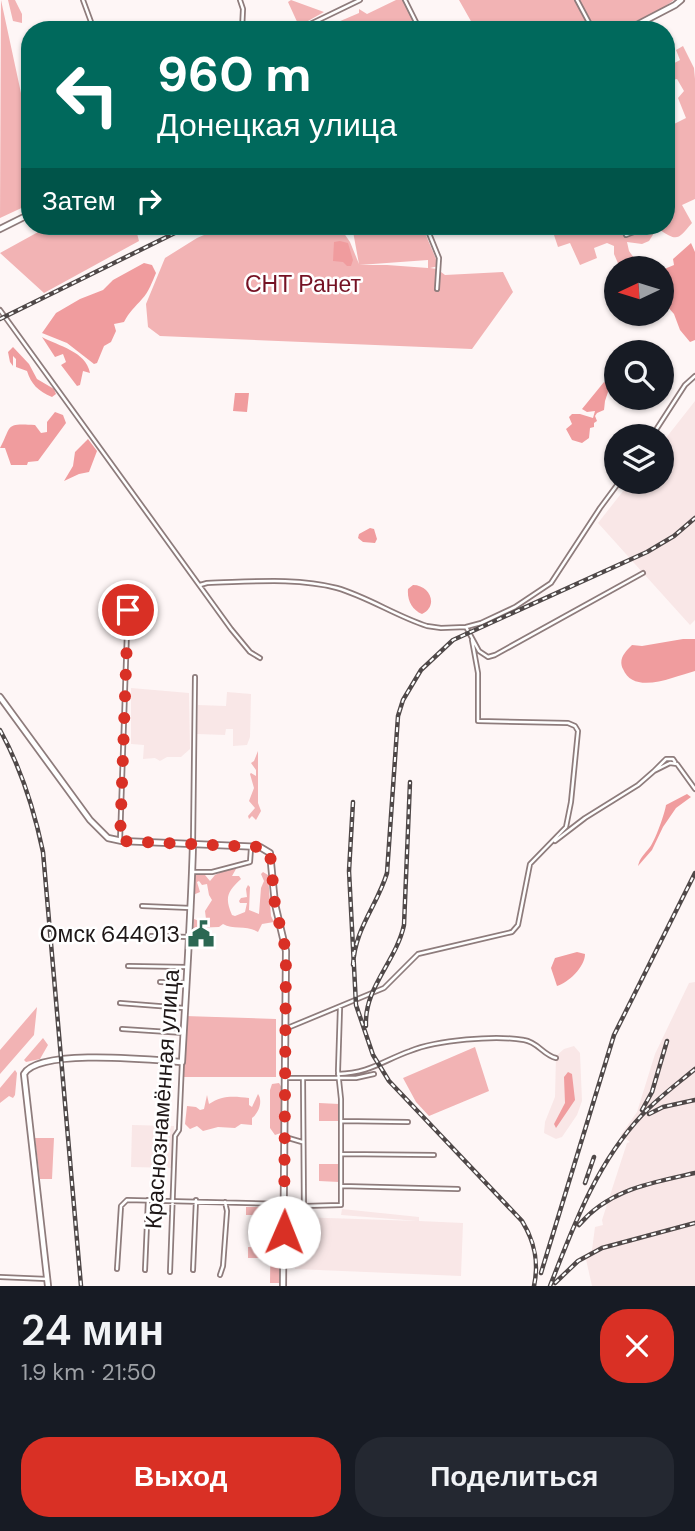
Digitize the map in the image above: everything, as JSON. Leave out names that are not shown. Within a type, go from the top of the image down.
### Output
[{"type":"main road","points":[[644,21],[681,0]]},
{"type":"main road","points":[[0,229],[21,218]]},
{"type":"main road","points":[[0,698],[103,834],[120,841],[251,846],[268,850],[275,905],[285,943],[283,1286]]},
{"type":"main road","name":"Краснознамённая улица","points":[[182,1062],[193,844]]},
{"type":"main road","points":[[48,1286],[24,1074],[29,1068],[48,1061],[109,1058],[182,1062]]},
{"type":"street","points":[[83,0],[91,21]]},
{"type":"street","points":[[240,0],[242,21]]},
{"type":"street","points":[[317,21],[360,0]]},
{"type":"street","points":[[405,0],[416,21]]},
{"type":"street","points":[[577,0],[588,21]]},
{"type":"street","points":[[430,235],[439,258],[438,289]]},
{"type":"street","points":[[0,310],[243,645],[260,658]]},
{"type":"street","points":[[660,424],[685,385],[695,376]]},
{"type":"street","points":[[200,585],[249,582],[318,584],[354,594],[387,611],[427,626],[466,627],[515,607],[551,583],[610,494]]},
{"type":"street","points":[[466,627],[484,656],[495,655],[643,573]]},
{"type":"street","points":[[120,841],[128,601]]},
{"type":"street","points":[[285,1029],[384,988],[418,954],[512,932],[518,925],[527,872],[534,858],[566,827],[578,731],[573,724],[568,723],[478,721],[478,673],[472,640]]},
{"type":"street","name":"Краснознамённая улица","points":[[193,844],[195,677]]},
{"type":"street","points":[[551,842],[561,839],[585,818],[638,785],[654,771],[675,762],[695,789]]},
{"type":"street","points":[[192,872],[212,872],[250,862],[251,846]]},
{"type":"street","points":[[142,906],[191,908]]},
{"type":"street","points":[[151,936],[190,937]]},
{"type":"street","points":[[128,966],[187,967]]},
{"type":"street","points":[[160,982],[185,984]]},
{"type":"street","points":[[120,1003],[184,1008]]},
{"type":"street","points":[[304,1206],[341,1205],[340,1008]]},
{"type":"street","points":[[122,1029],[184,1033]]},
{"type":"street","points":[[285,1078],[361,1073],[419,1047],[484,1039],[529,1041],[548,1056],[556,1058]]},
{"type":"street","name":"Краснознамённая улица","points":[[170,1272],[172,1199],[182,1062]]},
{"type":"street","points":[[339,1076],[359,1078],[374,1074]]},
{"type":"street","points":[[284,1214],[304,1213],[303,1078]]},
{"type":"street","points":[[341,1121],[408,1122]]},
{"type":"street","points":[[285,1138],[303,1142]]},
{"type":"street","points":[[341,1154],[434,1155]]},
{"type":"street","points":[[341,1186],[458,1189]]},
{"type":"street","points":[[117,1269],[121,1206],[127,1200],[172,1199],[285,1204]]},
{"type":"street","points":[[145,1270],[148,1200]]},
{"type":"street","points":[[193,1270],[196,1200]]},
{"type":"street","points":[[220,1275],[227,1211],[225,1202]]},
{"type":"street","points":[[0,1277],[47,1279]]},
{"type":"shaded area","points":[[334,242],[348,243],[353,260],[351,266],[333,261]]},
{"type":"shaded area","points":[[691,243],[695,252],[695,340],[690,342],[680,330],[674,314],[674,258]]},
{"type":"shaded area","points":[[144,263],[152,265],[156,273],[150,287],[124,322],[114,324],[116,331],[111,342],[104,346],[97,363],[94,364],[67,343],[42,333],[56,313],[103,290],[113,280]]},
{"type":"shaded area","points":[[42,337],[71,350],[83,359],[90,373],[83,371],[80,385],[77,386],[61,365],[66,362],[63,354],[55,357]]},
{"type":"shaded area","points":[[13,347],[29,364],[37,379],[54,389],[56,394],[52,397],[39,390],[27,371],[16,367],[16,359],[13,356],[13,366],[8,352]]},
{"type":"shaded area","points":[[604,382],[604,410],[595,416],[597,421],[594,427],[590,428],[589,438],[582,443],[572,440],[566,429],[572,424],[569,417],[572,414],[593,418],[595,411],[587,412],[582,409]]},
{"type":"shaded area","points":[[235,393],[249,393],[247,412],[233,411]]},
{"type":"shaded area","points":[[695,401],[695,620],[690,625],[598,523],[621,494],[674,494],[674,428]]},
{"type":"shaded area","points":[[55,412],[63,415],[66,423],[38,461],[28,462],[27,465],[11,465],[5,448],[0,448],[10,428],[35,425],[41,433],[47,432],[47,422]]},
{"type":"shaded area","points":[[88,439],[97,451],[89,472],[64,481],[73,466],[75,452]]},
{"type":"shaded area","points":[[370,528],[374,529],[377,539],[375,543],[363,542],[358,538],[359,534]]},
{"type":"shaded area","points":[[413,585],[424,588],[430,596],[430,606],[422,614],[415,610],[409,601],[408,589]]},
{"type":"shaded area","points":[[695,639],[695,671],[645,683],[628,677],[623,669],[622,659],[632,645],[642,646]]},
{"type":"shaded area","points":[[131,688],[189,693],[190,749],[181,757],[167,757],[160,761],[155,758],[143,759],[144,745],[131,744]]},
{"type":"shaded area","points":[[227,692],[251,694],[250,737],[247,745],[233,746],[233,729],[226,729],[225,735],[197,734],[198,705],[226,706]]},
{"type":"shaded area","points":[[687,794],[691,797],[676,808],[652,850],[638,866],[654,839],[666,805]]},
{"type":"shaded area","points":[[577,952],[585,954],[582,964],[571,978],[557,986],[551,968],[555,958]]},
{"type":"shaded area","points":[[695,982],[695,1286],[592,1286],[585,1255],[592,1250],[595,1227],[603,1225],[602,1220],[627,1143],[630,1142],[621,1135],[637,1112],[655,1054],[689,983]]},
{"type":"shaded area","points":[[574,1046],[580,1053],[582,1101],[577,1115],[562,1137],[556,1139],[544,1133],[545,1122],[555,1097],[556,1056],[564,1049]]},
{"type":"shaded area","points":[[568,1072],[572,1074],[575,1100],[556,1128],[554,1124],[565,1103],[564,1077]]},
{"type":"shaded area","points":[[132,1125],[174,1126],[172,1168],[131,1167]]},
{"type":"shaded area","points":[[342,1209],[419,1217],[419,1221],[463,1223],[461,1276],[295,1269],[298,1217],[418,1221],[341,1215]]},
{"type":"green space","points":[[1,0],[21,93],[21,208],[0,218]]},
{"type":"green space","points":[[8,0],[15,0],[22,14],[21,23],[13,21]]},
{"type":"green space","points":[[291,0],[324,12],[308,21],[297,21],[288,2]]},
{"type":"green space","points":[[396,0],[403,0],[413,21],[340,21],[359,13],[359,9],[367,14]]},
{"type":"green space","points":[[459,0],[674,0],[636,21],[471,21]]},
{"type":"green space","points":[[683,46],[694,68],[695,79],[695,199],[682,205],[692,223],[684,233],[674,237],[669,235],[675,235],[675,124],[686,118],[678,98],[684,91],[675,79],[675,63],[680,60],[676,50]]},
{"type":"green space","points":[[33,235],[137,235],[139,241],[44,293],[0,253]]},
{"type":"green space","name":"СНТ Ранет","points":[[204,235],[345,235],[359,264],[354,235],[426,235],[439,266],[430,268],[445,275],[503,272],[513,292],[472,349],[160,336],[148,327],[146,304],[165,258]],"holes":[[[428,260],[428,268],[359,265]]]},
{"type":"green space","points":[[554,235],[653,235],[649,241],[642,244],[627,242],[633,256],[615,256],[614,246],[607,243],[594,248],[597,258],[580,265],[570,243],[558,247]]},
{"type":"green space","points":[[258,751],[258,803],[261,811],[256,820],[252,816],[249,819],[248,816],[255,808],[249,801],[254,788],[250,774],[256,776],[256,770],[251,763]]},
{"type":"green space","points":[[230,868],[236,869],[232,876],[239,876],[241,879],[229,895],[228,903],[232,915],[245,912],[247,903],[239,901],[247,897],[248,885],[249,910],[259,914],[263,872],[268,875],[271,916],[274,922],[262,924],[258,932],[223,924],[219,927],[193,928],[194,919],[206,919],[205,911],[212,900],[207,884],[202,885],[199,881],[200,892],[193,895],[194,874],[205,875],[210,881],[215,875]]},
{"type":"green space","points":[[37,1007],[34,1035],[0,1074],[0,1050]]},
{"type":"green space","points":[[185,1016],[276,1019],[276,1077],[183,1077]]},
{"type":"green space","points":[[43,1038],[48,1045],[40,1059],[26,1062],[24,1060]]},
{"type":"green space","points":[[475,1047],[489,1091],[429,1116],[416,1102],[403,1078]]},
{"type":"green space","points":[[15,1070],[15,1095],[0,1103],[0,1088]]},
{"type":"green space","points":[[279,1083],[282,1088],[282,1129],[281,1133],[275,1135],[270,1128],[270,1090],[272,1084]]},
{"type":"green space","points":[[258,1094],[260,1107],[252,1118],[252,1125],[241,1124],[235,1128],[218,1127],[203,1131],[197,1126],[190,1129],[185,1124],[187,1106],[204,1109],[207,1095],[209,1104],[223,1098],[238,1097],[249,1098],[249,1105],[252,1107]]},
{"type":"green space","points":[[319,1103],[339,1104],[339,1121],[319,1121]]},
{"type":"green space","points":[[35,1138],[54,1138],[52,1179],[40,1179]]},
{"type":"green space","points":[[319,1164],[339,1164],[339,1182],[319,1181]]},
{"type":"green space","points":[[246,1207],[270,1207],[270,1215],[246,1215]]},
{"type":"green space","points":[[271,1207],[282,1208],[282,1213],[278,1214],[278,1229],[282,1229],[281,1283],[270,1283]]},
{"type":"green space","points":[[290,1215],[306,1217],[306,1233],[288,1232]]},
{"type":"green space","points":[[287,1233],[299,1234],[299,1254],[287,1254]]},
{"type":"green space","points":[[248,1247],[269,1247],[268,1258],[248,1258]]},
{"type":"railway","points":[[0,319],[171,235]]},
{"type":"railway","points":[[353,965],[362,928],[387,873],[398,716],[403,700],[421,670],[453,640],[647,552],[674,536],[695,518]]},
{"type":"railway","points":[[0,730],[26,789],[43,852],[81,1286]]},
{"type":"railway","points":[[366,1026],[370,999],[404,925],[410,782]]},
{"type":"railway","points":[[353,802],[349,871],[356,1005],[373,1055],[389,1081],[522,1221],[535,1252],[534,1286]]},
{"type":"railway","points":[[541,1273],[614,1035],[695,873]]},
{"type":"railway","points":[[642,1110],[652,1092],[667,1041]]},
{"type":"railway","points":[[550,1286],[588,1196],[612,1154],[648,1109],[695,1069]]},
{"type":"railway","points":[[649,1114],[663,1107],[695,1100]]},
{"type":"railway","points":[[585,1183],[594,1157]]},
{"type":"railway","points":[[579,1225],[591,1213],[618,1195],[647,1184],[695,1173]]},
{"type":"railway","points":[[555,1283],[578,1261],[602,1248],[695,1223]]},
{"type":"place","name":"Омск 644013","points":[[201,934]]},
{"type":"route","points":[[128,610],[120,841],[260,847],[270,853],[275,905],[286,951],[284,1232]]}]
